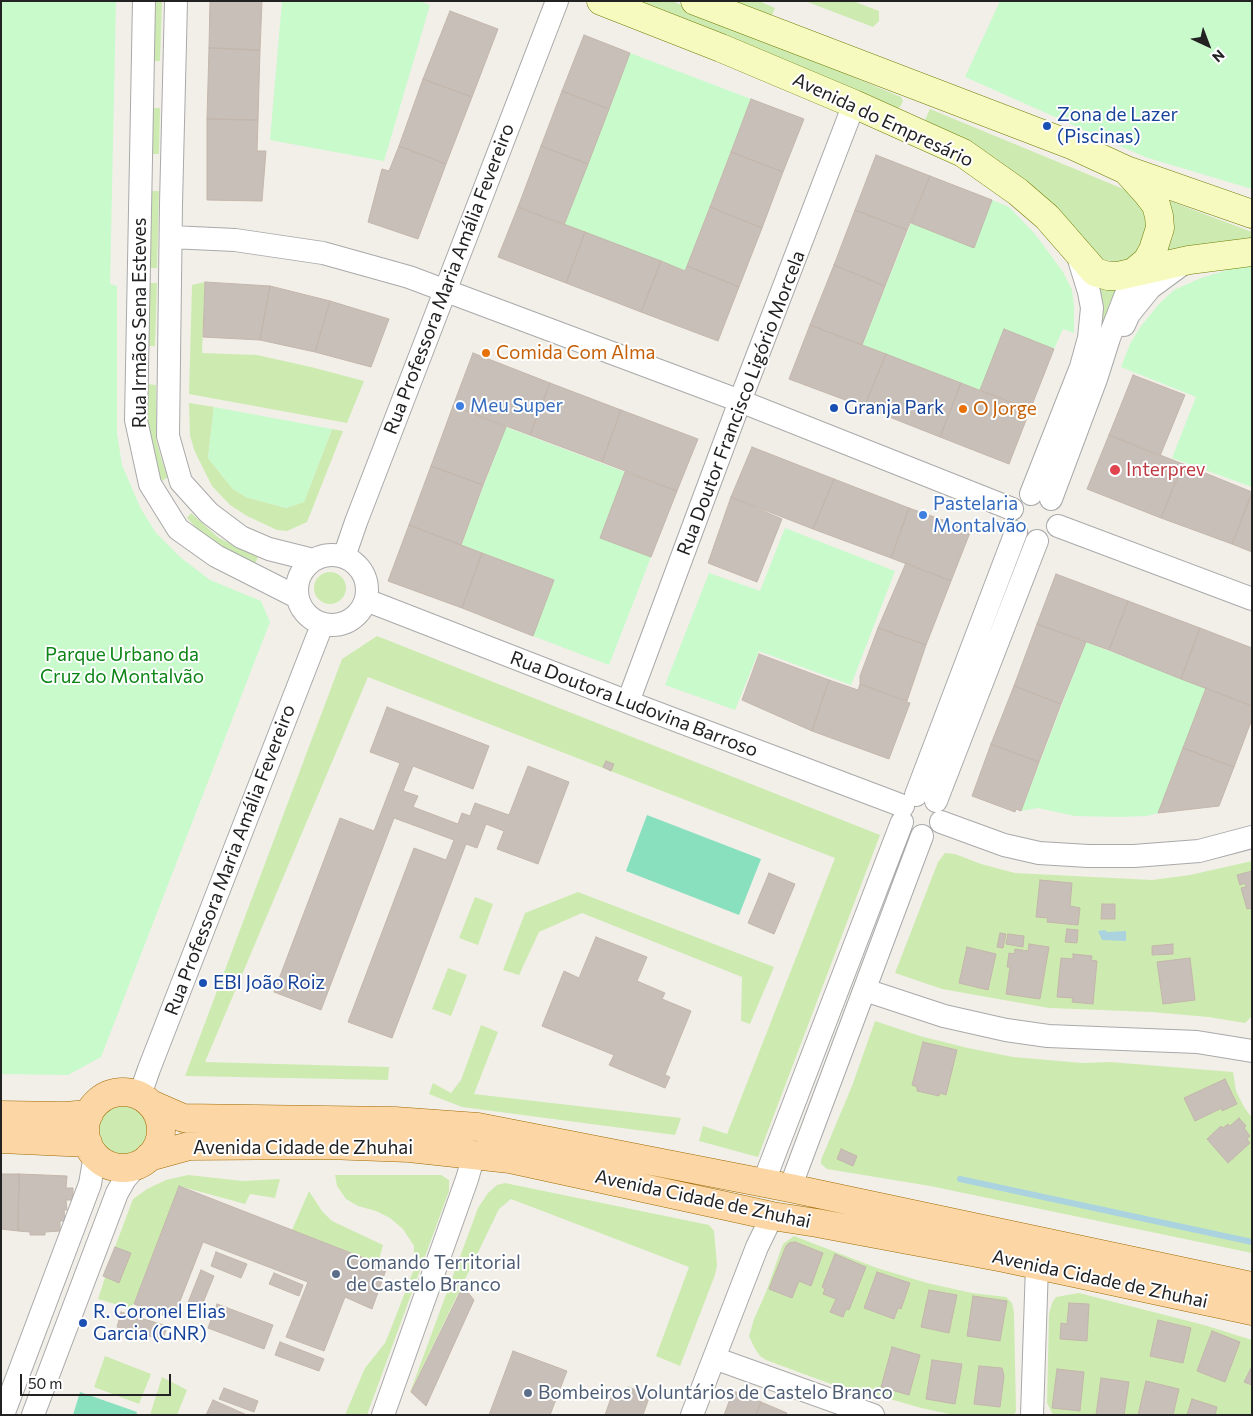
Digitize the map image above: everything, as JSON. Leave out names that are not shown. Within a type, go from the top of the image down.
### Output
[{"type":"main road","name":"Avenida do Empresário","points":[[600,1],[722,48],[963,153],[1018,192],[1046,217],[1095,272],[1108,276],[1118,276],[1189,260],[1252,252]]},
{"type":"main road","name":"Avenida do Empresário","points":[[695,1],[1074,146],[1126,170],[1252,214]]},
{"type":"main road","points":[[907,128],[921,88]]},
{"type":"main road","name":"Avenida do Empresário","points":[[1126,170],[1156,205],[1159,216],[1159,233],[1153,250],[1147,260],[1135,271]]},
{"type":"main road","points":[[128,1092],[146,1100],[158,1114],[161,1125],[158,1142],[143,1161],[126,1168],[104,1162],[92,1149],[86,1133],[86,1123],[89,1114],[96,1104],[105,1097],[116,1093],[128,1092]]},
{"type":"main road","name":"Avenida Cidade de Zhuhai","points":[[146,1100],[183,1118],[395,1121],[478,1127],[790,1188],[1252,1286]]},
{"type":"main road","points":[[1,1115],[65,1116],[89,1114]]},
{"type":"main road","points":[[1,1139],[92,1149]]},
{"type":"main road","name":"Avenida Cidade de Zhuhai","points":[[143,1161],[189,1146],[336,1145],[409,1148],[474,1154],[519,1161],[772,1216],[1037,1265],[1252,1311]]},
{"type":"street","name":"Rua Irmãos Sena Esteves","points":[[144,1],[136,420],[150,484],[178,529],[216,556],[297,597]]},
{"type":"street","name":"Rua Irmãos Sena Esteves","points":[[176,1],[168,436],[181,482],[209,513],[241,537],[269,548],[313,560]]},
{"type":"street","name":"Rua Professora Maria Amália Fevereiro","points":[[344,557],[557,1]]},
{"type":"street","name":"Rua Doutor Francisco Ligório Morcela","points":[[628,702],[854,104]]},
{"type":"street","points":[[171,237],[235,240],[323,253],[409,277],[740,402],[1012,510]]},
{"type":"street","points":[[1041,496],[1090,338],[1092,308],[1076,250]]},
{"type":"street","points":[[1041,496],[1129,314],[1150,288],[1189,260]]},
{"type":"street","points":[[1096,379],[1108,338],[1135,271]]},
{"type":"street","points":[[1041,496],[1056,506],[1059,513],[1058,526],[1045,539],[1037,541],[1022,538],[1016,532],[1010,518],[1012,510],[1022,497],[1041,496]]},
{"type":"street","points":[[1058,526],[1252,600]]},
{"type":"street","points":[[919,809],[1016,532]]},
{"type":"street","points":[[763,1184],[919,809],[1037,541]]},
{"type":"street","points":[[325,556],[344,557],[358,566],[364,576],[368,588],[362,610],[344,624],[334,626],[322,625],[313,621],[300,606],[297,597],[297,586],[305,567],[313,560],[325,556]]},
{"type":"street","name":"Rua Doutora Ludovina Barroso","points":[[366,600],[628,702],[919,809],[978,836],[1030,851],[1088,856],[1134,856],[1199,851],[1252,837]]},
{"type":"street","name":"Rua Professora Maria Amália Fevereiro","points":[[146,1100],[153,1059],[322,625]]},
{"type":"street","points":[[790,1188],[922,836],[934,832],[919,809]]},
{"type":"street","points":[[865,990],[944,1016],[1006,1030],[1048,1036],[1197,1042],[1252,1051]]},
{"type":"street","points":[[3,1415],[90,1184],[92,1149]]},
{"type":"street","points":[[383,1415],[467,1179],[474,1154]]},
{"type":"street","points":[[33,1415],[117,1194],[125,1179],[143,1161]]},
{"type":"street","points":[[692,1415],[757,1247],[772,1216]]},
{"type":"street","points":[[1032,1415],[1037,1265]]},
{"type":"street","points":[[714,1358],[873,1415]]},
{"type":"green space","name":"Parque Urbano da Cruz do Montalvão","points":[[1,1],[116,1],[110,284],[117,286],[117,433],[122,465],[141,509],[156,533],[180,557],[210,580],[261,601],[270,622],[101,1057],[68,1075],[1,1074]]},
{"type":"green space","points":[[154,1],[162,1],[160,61],[153,61]]},
{"type":"green space","points":[[282,1],[419,1],[430,5],[384,161],[270,140]]},
{"type":"green space","points":[[636,1],[672,1],[901,97],[903,101],[900,107],[895,109]]},
{"type":"green space","points":[[716,1],[759,1],[775,8],[769,22]]},
{"type":"green space","points":[[805,1],[853,1],[879,11],[879,21],[873,27]]},
{"type":"green space","points":[[1000,1],[1252,1],[1252,189],[1145,157],[965,77]]},
{"type":"green space","points":[[630,53],[751,99],[685,271],[564,225]]},
{"type":"green space","points":[[153,108],[160,108],[159,154],[152,154]]},
{"type":"green space","points":[[930,109],[1133,193],[1141,202],[1150,229],[1141,247],[1128,259],[1117,262],[1094,258],[1048,206],[995,158],[925,120]]},
{"type":"green space","points":[[151,191],[159,191],[157,268],[150,268]]},
{"type":"green space","points":[[992,200],[1009,207],[1035,234],[1063,272],[1072,290],[1074,333],[1063,329],[1054,349],[1004,329],[980,390],[862,345],[911,223],[974,247]]},
{"type":"green space","points":[[1170,201],[1252,232],[1252,242],[1165,256],[1173,237],[1174,226]]},
{"type":"green space","points":[[1237,267],[1252,267],[1252,487],[1172,458],[1196,397],[1121,367],[1130,344],[1141,326],[1159,304],[1174,290],[1201,278]]},
{"type":"green space","points":[[205,282],[202,353],[257,355],[364,381],[347,423],[189,394],[192,285]]},
{"type":"green space","points":[[150,283],[157,283],[155,346],[148,346]]},
{"type":"green space","points":[[1095,284],[1123,284],[1103,333],[1097,332]]},
{"type":"green space","points":[[147,384],[156,385],[156,439],[168,477],[162,481],[156,466],[147,424]]},
{"type":"green space","points":[[189,403],[214,407],[208,458],[233,489],[246,497],[286,508],[304,502],[332,429],[343,431],[307,522],[287,531],[277,530],[247,516],[230,505],[212,486],[195,452],[190,436]]},
{"type":"green space","points":[[214,407],[332,429],[304,502],[286,508],[246,497],[233,489],[208,458]]},
{"type":"green space","points":[[506,427],[625,472],[600,538],[651,557],[609,665],[533,636],[554,580],[461,545]]},
{"type":"green space","points":[[191,513],[219,538],[258,557],[255,564],[232,553],[203,535],[187,518]]},
{"type":"green space","points":[[785,528],[895,571],[851,685],[759,651],[735,710],[665,685],[709,573],[760,591]]},
{"type":"green space","points":[[330,572],[336,573],[341,577],[345,582],[345,594],[341,599],[336,603],[330,604],[324,603],[319,599],[315,594],[314,588],[315,582],[319,577],[324,573]]},
{"type":"green space","points":[[377,636],[880,835],[758,1157],[699,1141],[703,1126],[727,1134],[835,858],[368,677],[205,1062],[389,1067],[388,1080],[185,1076],[342,659]]},
{"type":"green space","points":[[1086,642],[1206,688],[1158,813],[1147,816],[1119,817],[1075,816],[1038,808],[1021,811]]},
{"type":"green space","points":[[647,815],[761,859],[739,915],[626,871]]},
{"type":"green space","points":[[945,853],[955,854],[981,864],[1015,873],[1152,880],[1190,875],[1252,861],[1252,1016],[1245,1023],[1208,1017],[1152,1012],[1049,1008],[942,989],[895,973],[938,862]]},
{"type":"green space","points":[[578,892],[774,967],[750,1024],[741,1021],[742,977],[582,913],[539,932],[519,975],[503,970],[525,913]]},
{"type":"green space","points":[[475,897],[493,904],[478,945],[459,938]]},
{"type":"green space","points":[[448,968],[467,975],[451,1016],[432,1009]]},
{"type":"green space","points":[[875,1021],[920,1036],[1013,1057],[1082,1063],[1110,1062],[1233,1072],[1236,1091],[1252,1118],[1252,1253],[930,1186],[827,1169],[821,1164],[821,1160],[852,1086]]},
{"type":"green space","points":[[481,1025],[498,1032],[474,1094],[681,1118],[675,1135],[462,1107],[429,1094],[433,1083],[451,1093],[461,1080]]},
{"type":"green space","points":[[125,1104],[135,1106],[143,1112],[149,1120],[151,1130],[149,1140],[143,1148],[135,1154],[125,1156],[115,1154],[107,1148],[101,1140],[99,1130],[101,1120],[107,1112],[115,1106]]},
{"type":"green space","points":[[188,1175],[243,1181],[280,1179],[275,1198],[250,1194],[245,1204],[179,1186],[134,1304],[128,1308],[98,1299],[133,1199],[147,1189],[166,1180]]},
{"type":"green space","points":[[335,1175],[441,1175],[449,1180],[449,1191],[367,1415],[345,1415],[365,1368],[385,1343],[390,1331],[414,1269],[414,1246],[403,1229],[390,1218],[376,1211],[358,1206],[346,1199],[337,1186]]},
{"type":"green space","points":[[505,1183],[709,1225],[714,1231],[717,1265],[715,1275],[680,1366],[656,1356],[689,1267],[511,1199],[499,1209],[409,1395],[478,1208],[488,1193],[497,1185]]},
{"type":"green space","points":[[309,1191],[322,1211],[332,1221],[383,1245],[378,1263],[292,1230]]},
{"type":"green space","points":[[794,1236],[877,1268],[927,1283],[972,1293],[1006,1297],[1012,1303],[1014,1313],[1016,1411],[1014,1415],[954,1415],[876,1395],[874,1400],[766,1360],[760,1356],[749,1336],[783,1244]]},
{"type":"green space","points":[[1079,1293],[1204,1325],[1252,1340],[1252,1415],[1053,1415],[1047,1403],[1049,1314],[1056,1297]]},
{"type":"green space","points":[[105,1356],[151,1374],[139,1404],[94,1387]]},
{"type":"green space","points":[[162,1377],[187,1390],[177,1415],[150,1415]]},
{"type":"green space","points":[[80,1392],[137,1412],[136,1415],[73,1415]]},
{"type":"water","points":[[1105,930],[1107,932],[1126,931],[1126,941],[1102,940],[1098,931]]},
{"type":"building","points":[[210,1],[262,1],[260,50],[209,48]]},
{"type":"building","points":[[450,11],[498,29],[472,97],[423,79]]},
{"type":"building","points":[[584,35],[630,53],[609,109],[562,91]]},
{"type":"building","points":[[209,48],[260,50],[258,120],[207,119]]},
{"type":"building","points":[[423,79],[472,97],[446,164],[399,146]]},
{"type":"building","points":[[562,91],[609,109],[588,164],[541,146]]},
{"type":"building","points":[[751,99],[804,119],[783,172],[731,152]]},
{"type":"building","points":[[207,119],[258,120],[257,151],[266,151],[262,201],[207,200]]},
{"type":"building","points":[[399,146],[446,164],[418,239],[368,222],[382,169],[389,171]]},
{"type":"building","points":[[541,146],[588,164],[564,225],[518,207]]},
{"type":"building","points":[[731,152],[783,172],[762,228],[710,207]]},
{"type":"building","points":[[876,155],[930,176],[907,230],[855,210]]},
{"type":"building","points":[[930,176],[992,200],[974,248],[911,223]]},
{"type":"building","points":[[518,207],[585,232],[566,283],[498,257]]},
{"type":"building","points":[[710,207],[762,228],[739,287],[687,266]]},
{"type":"building","points":[[855,210],[907,230],[885,286],[834,265]]},
{"type":"building","points":[[585,232],[661,261],[641,312],[566,283]]},
{"type":"building","points":[[661,261],[685,271],[687,266],[739,287],[718,341],[641,312]]},
{"type":"building","points":[[834,265],[885,286],[862,345],[810,325]]},
{"type":"building","points":[[205,282],[270,286],[260,340],[203,337]]},
{"type":"building","points":[[270,286],[330,301],[315,352],[260,340]]},
{"type":"building","points":[[330,301],[389,319],[371,367],[315,352]]},
{"type":"building","points":[[810,325],[886,354],[864,407],[789,379]]},
{"type":"building","points":[[1004,329],[1054,349],[1030,410],[980,390]]},
{"type":"building","points":[[473,353],[550,383],[530,435],[453,406]]},
{"type":"building","points":[[886,354],[961,383],[940,437],[864,407]]},
{"type":"building","points":[[1133,375],[1185,395],[1160,456],[1109,435]]},
{"type":"building","points":[[550,383],[621,410],[602,462],[530,435]]},
{"type":"building","points":[[961,383],[1030,410],[1009,464],[940,437]]},
{"type":"building","points":[[453,406],[506,427],[483,485],[431,466]]},
{"type":"building","points":[[621,410],[698,439],[677,491],[602,462]]},
{"type":"building","points":[[1109,435],[1183,464],[1161,518],[1087,489]]},
{"type":"building","points":[[752,447],[834,479],[813,529],[731,497]]},
{"type":"building","points":[[1183,464],[1252,492],[1232,544],[1161,518]]},
{"type":"building","points":[[431,466],[483,485],[461,545],[409,525]]},
{"type":"building","points":[[625,472],[677,491],[651,557],[600,538]]},
{"type":"building","points":[[834,479],[909,508],[891,558],[813,529]]},
{"type":"building","points":[[1252,493],[1252,552],[1232,544]]},
{"type":"building","points":[[731,497],[782,519],[757,582],[708,563]]},
{"type":"building","points":[[909,508],[971,530],[951,581],[891,558]]},
{"type":"building","points":[[409,525],[482,553],[462,608],[388,581]]},
{"type":"building","points":[[482,553],[554,580],[533,636],[462,608]]},
{"type":"building","points":[[906,563],[951,581],[926,645],[878,628]]},
{"type":"building","points":[[1056,574],[1128,601],[1109,650],[1037,624]]},
{"type":"building","points":[[1128,601],[1200,628],[1181,679],[1109,650]]},
{"type":"building","points":[[1037,624],[1086,642],[1061,704],[1014,686]]},
{"type":"building","points":[[878,628],[926,645],[907,701],[860,684],[860,676]]},
{"type":"building","points":[[1200,628],[1252,648],[1252,706],[1181,679]]},
{"type":"building","points":[[759,654],[829,680],[812,731],[742,700]]},
{"type":"building","points":[[829,680],[858,690],[860,684],[910,703],[889,759],[812,731]]},
{"type":"building","points":[[1014,686],[1061,704],[1039,762],[991,744]]},
{"type":"building","points":[[1206,688],[1252,706],[1252,719],[1234,767],[1183,748]]},
{"type":"building","points":[[387,707],[489,746],[473,789],[413,766],[403,791],[418,796],[413,807],[458,824],[462,813],[470,816],[475,803],[509,815],[528,766],[569,782],[538,864],[497,849],[504,831],[486,824],[477,848],[466,844],[392,1038],[348,1022],[414,848],[446,860],[454,840],[394,818],[321,1010],[274,992],[340,818],[374,831],[400,763],[370,752]]},
{"type":"building","points":[[991,744],[1039,762],[1021,811],[1016,809],[1015,812],[972,796]]},
{"type":"building","points":[[1183,748],[1234,767],[1219,806],[1158,813]]},
{"type":"building","points":[[606,761],[614,764],[611,771],[603,767]]},
{"type":"building","points":[[1252,871],[1252,908],[1247,909],[1241,888],[1246,887],[1245,883],[1240,885],[1237,875]]},
{"type":"building","points":[[769,873],[795,884],[774,934],[748,923]]},
{"type":"building","points":[[1040,880],[1072,883],[1070,906],[1080,908],[1078,925],[1047,922],[1048,918],[1036,917]]},
{"type":"building","points":[[1102,904],[1115,904],[1115,919],[1101,919]]},
{"type":"building","points":[[1067,929],[1078,930],[1077,943],[1065,942]]},
{"type":"building","points":[[1000,933],[1006,934],[1003,948],[997,947]]},
{"type":"building","points":[[1008,934],[1024,936],[1023,947],[1006,944]]},
{"type":"building","points":[[596,937],[647,957],[637,981],[665,993],[662,999],[691,1011],[665,1075],[670,1077],[665,1088],[609,1065],[614,1055],[542,1026],[564,971],[579,978]]},
{"type":"building","points":[[1029,944],[1049,947],[1040,999],[1006,994],[1010,967],[1007,967],[1009,953],[1014,954],[1015,949],[1028,951]]},
{"type":"building","points":[[1173,944],[1173,954],[1152,955],[1152,946]]},
{"type":"building","points":[[967,947],[996,954],[988,990],[959,983]]},
{"type":"building","points":[[1073,954],[1092,956],[1091,960],[1097,961],[1093,1004],[1072,1002],[1073,998],[1057,997],[1061,958],[1073,959]]},
{"type":"building","points":[[1190,958],[1195,1000],[1163,1004],[1157,962]]},
{"type":"building","points":[[923,1042],[957,1050],[946,1095],[940,1093],[939,1096],[917,1091],[917,1087],[912,1085]]},
{"type":"building","points":[[1225,1079],[1237,1104],[1222,1111],[1222,1108],[1195,1121],[1184,1098]]},
{"type":"building","points":[[1239,1118],[1246,1126],[1244,1128],[1250,1136],[1247,1139],[1250,1143],[1228,1163],[1207,1139],[1221,1126],[1223,1128],[1228,1124],[1230,1126]]},
{"type":"building","points":[[841,1149],[857,1156],[853,1166],[837,1159]]},
{"type":"building","points":[[1,1174],[19,1174],[18,1231],[1,1229]]},
{"type":"building","points":[[19,1174],[67,1176],[66,1188],[73,1188],[73,1200],[66,1200],[67,1210],[64,1210],[65,1221],[60,1221],[60,1231],[45,1232],[45,1235],[30,1235],[30,1232],[18,1231]]},
{"type":"building","name":"Comando Territorial de Castelo Branco","points":[[179,1186],[387,1267],[372,1309],[345,1297],[324,1351],[286,1337],[308,1282],[203,1242],[173,1319],[134,1304]]},
{"type":"building","points":[[795,1242],[823,1253],[811,1286],[799,1281],[792,1298],[769,1289],[786,1246],[789,1243]]},
{"type":"building","points":[[115,1247],[131,1253],[119,1283],[103,1276]]},
{"type":"building","points":[[216,1252],[247,1264],[241,1278],[211,1266]]},
{"type":"building","points":[[835,1254],[866,1267],[849,1310],[846,1309],[843,1317],[830,1312],[836,1299],[823,1294],[825,1289],[822,1287]]},
{"type":"building","points":[[201,1270],[214,1276],[200,1310],[187,1305]]},
{"type":"building","points":[[877,1272],[910,1283],[901,1309],[898,1308],[894,1319],[864,1308]]},
{"type":"building","points":[[274,1273],[303,1285],[299,1296],[269,1284]]},
{"type":"building","points":[[463,1286],[474,1300],[426,1406],[411,1392]]},
{"type":"building","points":[[929,1290],[957,1295],[949,1333],[921,1327]]},
{"type":"building","points":[[973,1296],[1007,1301],[1000,1341],[967,1336]]},
{"type":"building","points":[[1069,1303],[1089,1304],[1087,1341],[1060,1339],[1061,1323],[1067,1324]]},
{"type":"building","points":[[217,1304],[273,1325],[264,1349],[208,1328]]},
{"type":"building","points":[[121,1312],[167,1326],[163,1340],[117,1327]]},
{"type":"building","points":[[1158,1320],[1191,1328],[1183,1363],[1150,1356]]},
{"type":"building","points":[[1212,1331],[1240,1342],[1225,1382],[1197,1371]]},
{"type":"building","points":[[280,1342],[324,1359],[319,1371],[275,1355]]},
{"type":"building","points":[[892,1347],[920,1355],[909,1395],[881,1387]]},
{"type":"building","name":"Bombeiros Voluntários de Castelo Branco","points":[[513,1351],[567,1371],[550,1415],[489,1415]]},
{"type":"building","points":[[932,1360],[962,1364],[955,1404],[926,1399]]},
{"type":"building","points":[[979,1366],[1002,1368],[1004,1376],[1000,1407],[974,1404]]},
{"type":"building","points":[[1252,1366],[1252,1385],[1244,1382]]},
{"type":"building","points":[[1057,1369],[1084,1372],[1080,1411],[1052,1408]]},
{"type":"building","points":[[1101,1378],[1129,1382],[1124,1415],[1096,1415]]},
{"type":"building","points":[[1146,1381],[1179,1389],[1173,1415],[1138,1415]]},
{"type":"building","name":"Bombeiros Voluntários de Castelo Branco","points":[[628,1387],[650,1395],[643,1415],[605,1415],[612,1395],[623,1399]]},
{"type":"building","points":[[224,1388],[258,1401],[254,1412],[219,1399]]},
{"type":"building","points":[[733,1391],[761,1402],[756,1415],[724,1415]]},
{"type":"building","points":[[1192,1399],[1217,1407],[1215,1415],[1187,1415]]},
{"type":"building","points":[[213,1400],[247,1415],[206,1415]]},
{"type":"building","points":[[761,1402],[787,1413],[786,1415],[756,1415]]},
{"type":"waterway","points":[[960,1179],[1252,1242]]},
{"type":"place","name":"Zona de Lazer (Piscinas)","points":[[1047,126]]},
{"type":"place","name":"Comida Com Alma","points":[[486,353]]},
{"type":"place","name":"Meu Super","points":[[460,406]]},
{"type":"place","name":"Granja Park","points":[[834,408]]},
{"type":"place","name":"O Jorge","points":[[963,409]]},
{"type":"place","name":"Interprev","points":[[1115,470]]},
{"type":"place","name":"Pastelaria Montalvão","points":[[923,515]]},
{"type":"place","name":"EBI João Roiz","points":[[203,983]]},
{"type":"place","name":"Comando Territorial de Castelo Branco","points":[[336,1274]]},
{"type":"place","name":"R. Coronel Elias Garcia (GNR)","points":[[83,1323]]},
{"type":"place","name":"Bombeiros Voluntários de Castelo Branco","points":[[528,1393]]}]
